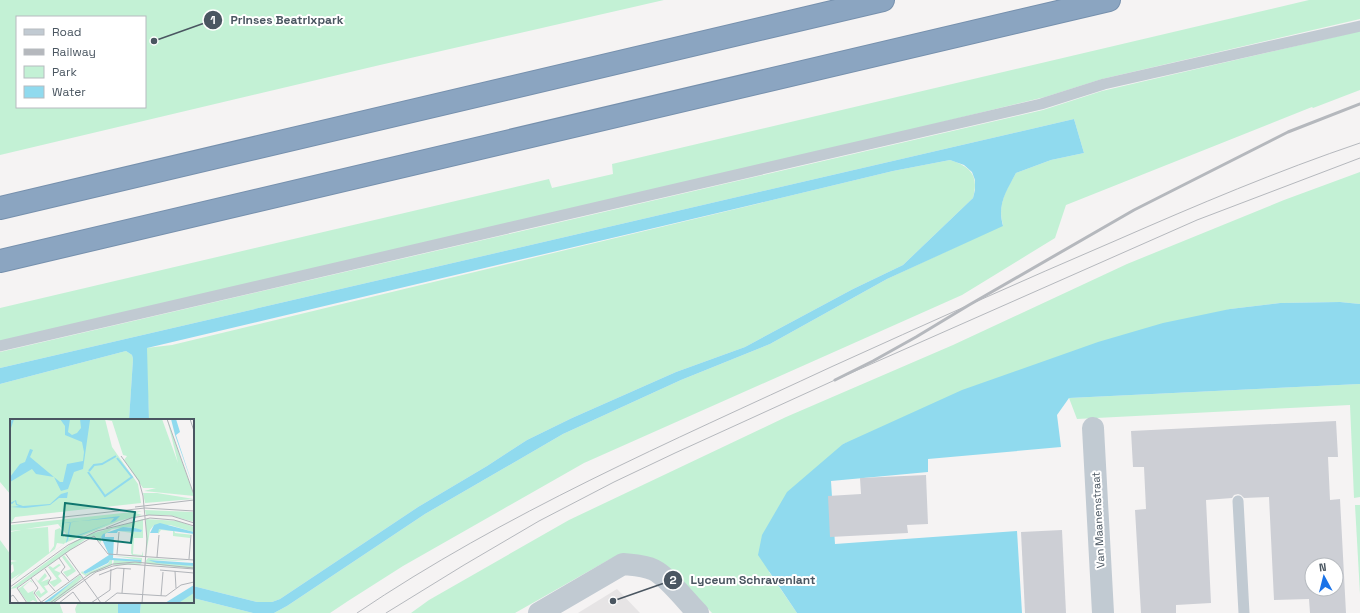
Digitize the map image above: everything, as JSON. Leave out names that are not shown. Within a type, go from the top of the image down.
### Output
[{"type":"highway","points":[[0,208],[883,0]]},
{"type":"highway","points":[[0,261],[1109,0]]},
{"type":"street","name":"Van Maanenstraat","points":[[1093,428],[1103,613]]},
{"type":"street","points":[[539,613],[623,564],[637,565],[654,570],[665,579],[698,613]]},
{"type":"lane","points":[[0,346],[1041,104],[1104,84],[1360,26]]},
{"type":"lane","points":[[1238,501],[1244,613]]},
{"type":"shaded area","points":[[617,589],[640,613],[578,613]]},
{"type":"green space","points":[[0,0],[664,0],[380,65],[0,155]]},
{"type":"green space","points":[[1309,0],[1360,0],[1360,19],[1102,79],[1045,97],[733,173],[0,342],[0,308],[549,179],[552,188],[613,174],[612,164]]},
{"type":"green space","points":[[1360,31],[1360,90],[1313,108],[1312,107],[1066,205],[1055,238],[962,295],[584,463],[403,566],[330,613],[274,613],[287,606],[425,514],[563,434],[681,380],[770,344],[887,279],[1003,225],[1001,217],[1002,204],[1006,192],[1016,173],[1051,160],[1084,153],[1074,119],[0,368],[0,352],[1043,110],[1102,91]]},
{"type":"green space","points":[[950,160],[968,169],[972,173],[975,183],[973,198],[903,265],[853,289],[745,347],[676,372],[572,418],[527,440],[487,466],[418,507],[280,599],[272,602],[257,602],[194,586],[194,419],[149,419],[146,348],[172,345],[893,171]]},
{"type":"green space","points":[[1360,172],[1360,304],[1340,302],[1280,303],[1230,309],[843,444],[769,572],[797,613],[712,613],[692,592],[612,558],[515,613],[411,613],[429,600],[569,520],[786,417],[953,345],[1127,264],[1284,200]]},
{"type":"green space","points":[[126,351],[132,355],[133,359],[129,419],[10,419],[10,494],[0,482],[0,384]]},
{"type":"green space","points":[[1360,384],[1360,497],[1354,498],[1350,405],[1077,419],[1069,398]]},
{"type":"green space","points":[[1355,505],[1360,505],[1360,594]]},
{"type":"green space","points":[[0,540],[10,554],[10,603],[59,603],[63,613],[0,613]]},
{"type":"green space","points":[[194,598],[253,613],[140,613],[141,603],[194,603]]},
{"type":"green space","points":[[78,603],[118,603],[118,613],[76,613],[75,609]]},
{"type":"water","points":[[1074,119],[1084,153],[1051,160],[1016,173],[1006,192],[1002,205],[1001,218],[1003,226],[887,279],[770,344],[681,380],[563,434],[425,514],[287,606],[274,613],[253,613],[194,598],[194,586],[257,602],[272,602],[280,599],[418,507],[487,466],[527,440],[572,418],[676,372],[745,347],[853,289],[903,265],[973,198],[975,180],[972,172],[964,165],[950,160],[893,171],[147,348],[149,419],[129,419],[133,359],[132,355],[126,351],[0,384],[0,368]]},
{"type":"water","points":[[1340,302],[1360,304],[1360,384],[1069,398],[1057,415],[1061,447],[928,459],[928,472],[831,481],[835,544],[1017,531],[1022,613],[797,613],[758,555],[762,535],[787,492],[843,444],[962,390],[1098,342],[1163,323],[1230,309],[1280,303]]},
{"type":"water","points":[[118,603],[141,603],[140,613],[118,613]]},
{"type":"building","points":[[1336,421],[1338,457],[1328,457],[1330,500],[1340,499],[1343,557],[1304,557],[1304,597],[1344,597],[1344,575],[1346,613],[1310,613],[1309,599],[1274,600],[1269,497],[1244,498],[1238,494],[1234,495],[1232,498],[1206,500],[1211,603],[1176,605],[1176,613],[1141,613],[1135,510],[1146,509],[1144,467],[1133,467],[1131,431]]},
{"type":"building","points":[[926,475],[928,524],[907,525],[908,533],[830,537],[828,496],[861,494],[860,478]]},
{"type":"building","points":[[1062,530],[1066,613],[1025,613],[1021,532]]},
{"type":"tram line","points":[[357,613],[413,577],[471,543],[530,511],[649,451],[1045,271],[1207,201],[1360,143]]},
{"type":"tram line","points":[[386,613],[539,521],[614,482],[675,453],[835,380],[1197,220],[1360,158]]},
{"type":"railway","points":[[835,380],[916,337],[1134,210],[1288,132],[1360,104]]},
{"type":"place","name":"Prinses Beatrixpark","points":[[154,41]]},
{"type":"place","name":"Lyceum Schravenlant","points":[[613,601]]}]
